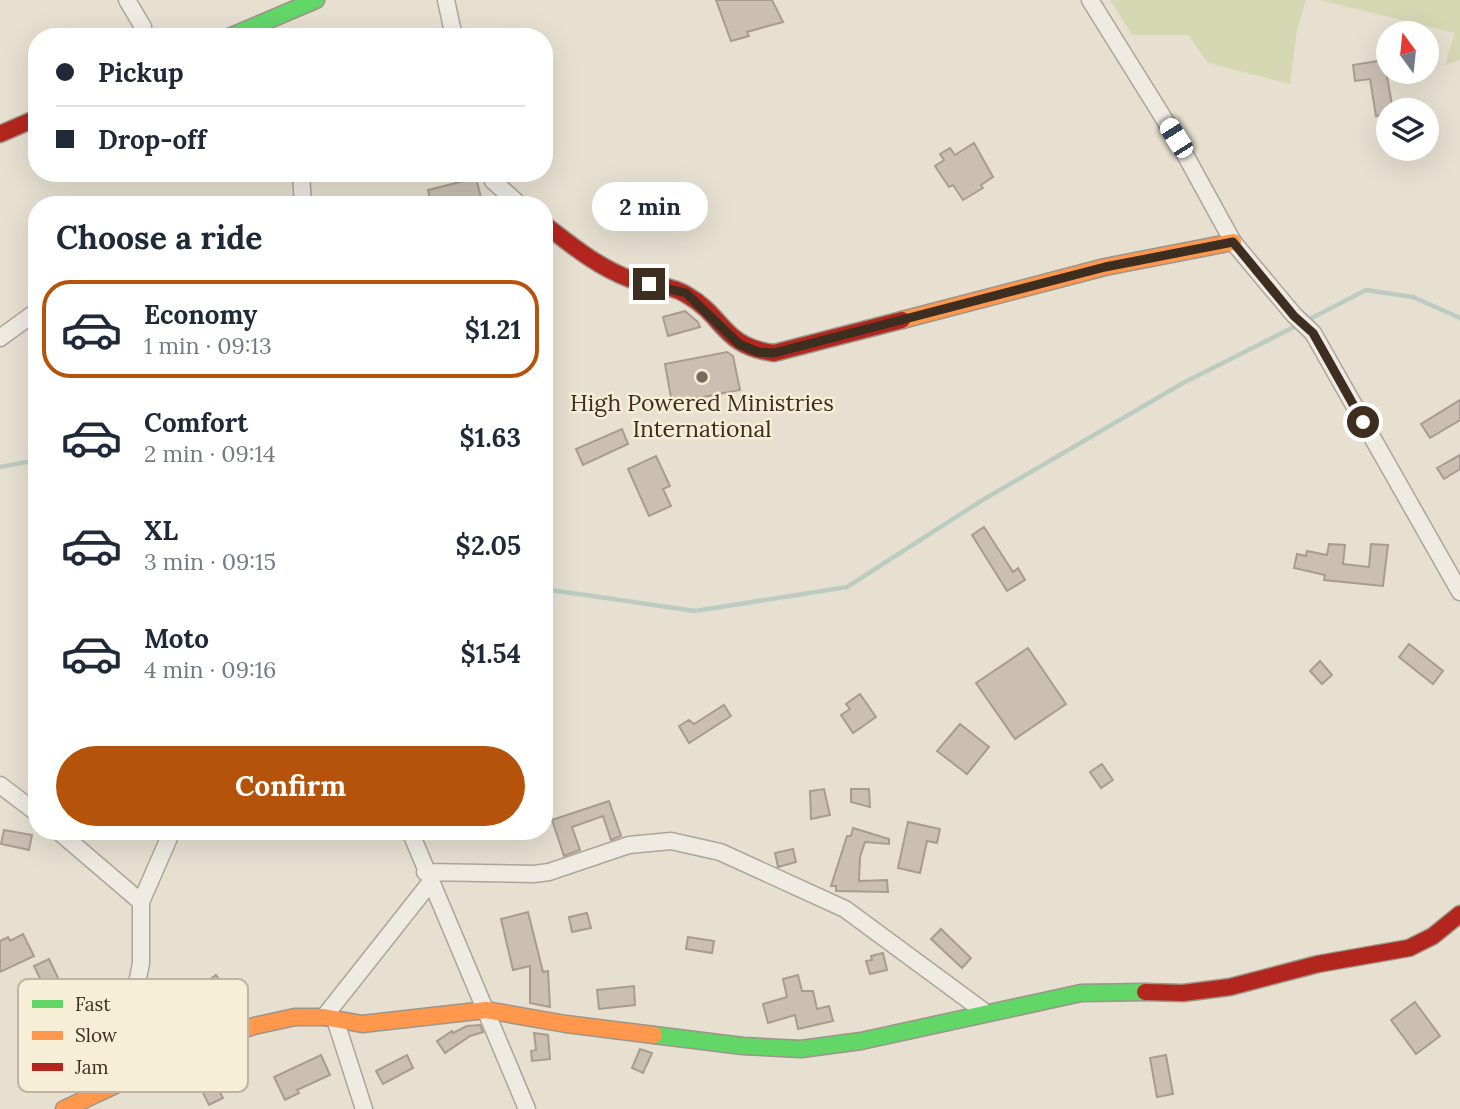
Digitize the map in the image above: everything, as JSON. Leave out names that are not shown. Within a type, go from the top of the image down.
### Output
[{"type":"main road","points":[[247,28],[284,10],[316,0]]},
{"type":"main road","points":[[0,134],[28,122]]},
{"type":"main road","points":[[553,231],[581,254],[630,279],[686,293],[739,344],[758,352],[774,353],[1105,267],[1233,242]]},
{"type":"main road","points":[[248,1028],[295,1017],[329,1018],[362,1024],[486,1010],[566,1024],[743,1046],[801,1049],[860,1041],[1099,991],[1183,993],[1230,987],[1318,964],[1409,948],[1433,936],[1460,914]]},
{"type":"main road","points":[[64,1109],[85,1104],[109,1092]]},
{"type":"street","points":[[127,0],[143,28]]},
{"type":"street","points":[[446,0],[452,28]]},
{"type":"street","points":[[1090,0],[1176,138],[1233,242],[1294,316],[1313,333],[1460,592]]},
{"type":"street","points":[[281,28],[284,10]]},
{"type":"street","points":[[494,182],[510,196]]},
{"type":"street","points":[[0,338],[28,318]]},
{"type":"street","points":[[0,785],[28,806]]},
{"type":"street","points":[[69,840],[141,902]]},
{"type":"street","points":[[138,979],[141,963],[141,902],[168,840]]},
{"type":"street","points":[[414,840],[527,1109]]},
{"type":"street","points":[[428,877],[549,872],[629,845],[671,841],[720,852],[845,909],[986,1013]]},
{"type":"street","points":[[364,1109],[329,1018],[428,877]]},
{"type":"green space","points":[[1110,0],[1306,0],[1297,30],[1290,84],[1208,63],[1188,35],[1132,35]]},
{"type":"green space","points":[[1319,0],[1460,0],[1460,60],[1445,65],[1455,33],[1439,29],[1439,21],[1406,21]]},
{"type":"building","points":[[716,0],[772,0],[783,22],[747,32],[749,36],[731,41]]},
{"type":"building","points":[[1376,61],[1376,84],[1388,84],[1391,98],[1376,98],[1376,116],[1370,79],[1355,81],[1353,65]]},
{"type":"building","points":[[974,143],[993,177],[981,185],[983,188],[963,200],[953,185],[949,187],[935,166],[944,160],[940,154],[950,148],[955,155]]},
{"type":"building","points":[[460,182],[477,182],[481,196],[429,196],[428,190]]},
{"type":"building","points":[[685,311],[700,327],[668,336],[663,317]]},
{"type":"building","name":"High Powered Ministries International","points":[[727,352],[733,356],[740,390],[672,403],[665,364]]},
{"type":"building","points":[[1460,400],[1460,420],[1430,438],[1421,424]]},
{"type":"building","points":[[622,429],[628,444],[583,465],[576,449]]},
{"type":"building","points":[[1460,455],[1460,469],[1444,479],[1437,468]]},
{"type":"building","points":[[656,456],[670,486],[663,489],[671,506],[649,516],[628,469]]},
{"type":"building","points":[[984,527],[1013,572],[1018,568],[1025,580],[1007,591],[972,535]]},
{"type":"building","points":[[1329,544],[1345,545],[1343,564],[1369,567],[1371,544],[1388,545],[1383,586],[1324,580],[1325,575],[1294,568],[1297,554],[1306,556],[1307,551],[1327,555]]},
{"type":"building","points":[[1409,644],[1443,671],[1433,684],[1399,657]]},
{"type":"building","points":[[1028,648],[1066,704],[1015,739],[976,683]]},
{"type":"building","points":[[1320,661],[1332,675],[1322,684],[1310,671]]},
{"type":"building","points":[[860,694],[876,717],[853,733],[841,715],[850,709],[846,704]]},
{"type":"building","points":[[724,705],[731,716],[689,743],[679,726],[689,720],[694,724]]},
{"type":"building","points":[[960,724],[989,747],[967,774],[937,751]]},
{"type":"building","points":[[1102,764],[1113,780],[1101,788],[1090,772]]},
{"type":"building","points":[[824,789],[830,815],[811,819],[810,791]]},
{"type":"building","points":[[851,789],[869,789],[870,807],[851,802]]},
{"type":"building","points":[[609,801],[621,836],[611,840],[603,816],[572,827],[580,850],[564,856],[553,820]]},
{"type":"building","points":[[908,822],[940,829],[937,843],[927,841],[920,873],[898,868]]},
{"type":"building","points":[[853,828],[889,839],[889,844],[865,842],[860,857],[859,881],[887,880],[888,892],[836,891],[836,886],[831,886],[847,836],[851,836]]},
{"type":"building","points":[[4,830],[28,834],[28,840],[31,840],[29,850],[1,844]]},
{"type":"building","points":[[793,849],[796,862],[778,867],[775,853]]},
{"type":"building","points":[[528,912],[543,972],[548,971],[550,1007],[530,1003],[530,966],[513,970],[501,919]]},
{"type":"building","points":[[587,913],[591,928],[572,932],[569,917]]},
{"type":"building","points":[[941,929],[971,958],[962,968],[931,939]]},
{"type":"building","points":[[23,934],[34,956],[0,972],[0,941],[8,937],[10,941]]},
{"type":"building","points":[[688,937],[714,941],[712,953],[686,949]]},
{"type":"building","points":[[883,953],[887,970],[870,974],[866,961],[872,960],[871,956]]},
{"type":"building","points":[[49,959],[59,979],[40,979],[34,966]]},
{"type":"building","points":[[798,975],[802,991],[813,991],[817,1009],[829,1006],[833,1021],[798,1029],[795,1015],[768,1023],[763,1004],[787,997],[783,979]]},
{"type":"building","points":[[634,986],[635,1005],[599,1009],[597,990]]},
{"type":"building","points":[[1415,1002],[1440,1036],[1416,1054],[1391,1020]]},
{"type":"building","points":[[480,1025],[483,1032],[470,1036],[445,1053],[437,1041],[452,1031],[453,1033],[467,1026]]},
{"type":"building","points":[[534,1033],[548,1035],[550,1059],[532,1061],[531,1051],[536,1050]]},
{"type":"building","points":[[640,1049],[652,1053],[643,1073],[632,1068]]},
{"type":"building","points":[[321,1055],[330,1075],[297,1090],[299,1093],[285,1100],[274,1077]]},
{"type":"building","points":[[407,1055],[413,1068],[383,1084],[376,1071]]},
{"type":"building","points":[[1166,1055],[1173,1094],[1157,1097],[1150,1058]]},
{"type":"building","points":[[203,1092],[220,1092],[223,1098],[209,1105]]},
{"type":"waterway","points":[[1306,321],[1366,290],[1413,297],[1460,318]]},
{"type":"waterway","points":[[553,590],[695,611],[847,587],[981,501],[1183,383],[1298,325]]},
{"type":"waterway","points":[[0,467],[28,462]]},
{"type":"traffic: fast","points":[[250,28],[316,0]]},
{"type":"traffic: fast","points":[[654,1035],[743,1046],[801,1049],[861,1041],[1081,993],[1145,992]]},
{"type":"traffic: slow","points":[[902,320],[1105,267],[1233,242]]},
{"type":"traffic: slow","points":[[248,1028],[295,1017],[324,1017],[362,1024],[486,1010],[654,1035]]},
{"type":"traffic: slow","points":[[64,1109],[101,1092]]},
{"type":"traffic: jam","points":[[0,134],[28,122]]},
{"type":"traffic: jam","points":[[553,231],[585,255],[618,274],[687,295],[734,337],[757,349],[774,353],[902,320]]},
{"type":"traffic: jam","points":[[1145,992],[1183,993],[1230,987],[1318,964],[1409,948],[1433,936],[1460,914]]},
{"type":"place","name":"High Powered Ministries International","points":[[702,377]]},
{"type":"route","points":[[649,284],[686,293],[739,344],[758,352],[774,353],[1105,267],[1233,242],[1294,316],[1313,333],[1363,422]]}]
